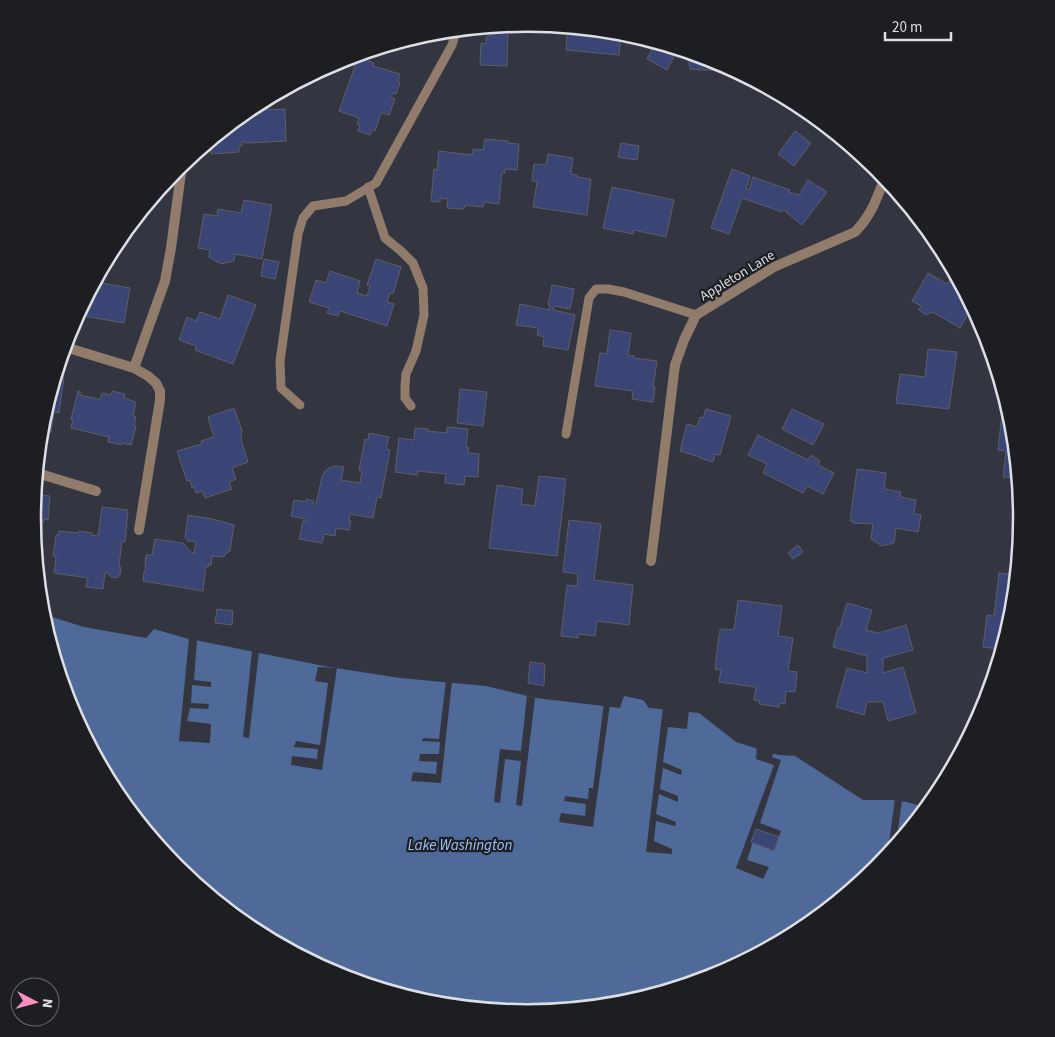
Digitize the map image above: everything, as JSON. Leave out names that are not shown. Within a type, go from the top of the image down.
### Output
[{"type":"street","points":[[134,368],[165,281],[180,179]]},
{"type":"street","name":"Appleton Lane","points":[[651,561],[675,365],[696,315],[774,267],[855,232],[869,215],[882,186]]},
{"type":"street","points":[[72,349],[134,368],[156,383],[160,391],[139,530]]},
{"type":"street","points":[[44,475],[96,491]]},
{"type":"lane","points":[[300,405],[281,388],[280,361],[298,234],[304,218],[313,206],[346,201],[376,183],[454,39]]},
{"type":"lane","points":[[368,187],[385,238],[413,263],[422,288],[424,315],[416,351],[406,374],[405,384],[406,398],[411,406]]},
{"type":"lane","points":[[566,434],[589,298],[596,289],[624,292],[696,315]]},
{"type":"water","name":"Lake Washington","points":[[52,617],[84,627],[146,638],[154,629],[185,638],[329,667],[400,678],[486,686],[536,698],[620,708],[624,696],[643,700],[649,708],[699,713],[736,742],[778,755],[795,756],[863,800],[907,802],[919,806],[893,839],[848,884],[798,923],[713,968],[653,988],[591,1000],[528,1004],[496,1003],[433,995],[371,979],[342,968],[284,939],[257,923],[232,904],[184,862],[142,814],[123,789],[107,762],[78,704],[67,675]]},
{"type":"pier","points":[[189,638],[197,640],[194,680],[211,682],[211,687],[192,685],[191,703],[209,704],[208,709],[190,708],[187,721],[211,724],[210,743],[179,741]]},
{"type":"pier","points":[[252,651],[259,652],[249,738],[243,737]]},
{"type":"pier","points":[[318,667],[337,668],[322,770],[291,765],[292,756],[317,759],[318,749],[294,747],[296,741],[320,745],[328,683],[315,681]]},
{"type":"pier","points":[[446,680],[452,681],[441,783],[411,781],[413,772],[436,774],[437,762],[419,761],[420,754],[439,754],[440,742],[422,741],[423,738],[439,739]]},
{"type":"pier","points":[[527,696],[535,698],[522,806],[516,805],[521,761],[505,759],[500,803],[494,802],[500,749],[521,751]]},
{"type":"pier","points":[[604,703],[610,704],[593,827],[559,822],[561,813],[585,816],[586,804],[564,801],[565,796],[588,799],[589,788],[593,788]]},
{"type":"pier","points":[[663,707],[689,710],[687,729],[668,727],[663,762],[682,770],[681,775],[663,768],[660,789],[678,796],[678,802],[659,794],[656,814],[676,822],[675,826],[656,821],[654,841],[672,849],[672,854],[646,852]]},
{"type":"pier","points":[[757,746],[774,751],[772,757],[781,760],[760,823],[781,831],[774,849],[753,842],[747,860],[769,867],[763,879],[736,868],[774,765],[756,759]]},
{"type":"pier","points":[[895,799],[902,800],[898,833],[889,843]]},
{"type":"building","points":[[508,33],[507,66],[480,65],[481,43],[486,44],[486,37],[493,34]]},
{"type":"building","points":[[567,35],[620,42],[619,55],[566,50]]},
{"type":"building","points":[[652,49],[674,55],[667,70],[647,59]]},
{"type":"building","points":[[366,60],[374,63],[373,66],[400,74],[398,82],[400,82],[396,94],[393,93],[391,97],[395,99],[389,115],[381,113],[375,131],[372,130],[370,135],[358,131],[360,125],[357,124],[359,118],[339,111],[356,64]]},
{"type":"building","points":[[689,60],[717,71],[690,69]]},
{"type":"building","points":[[285,109],[286,141],[242,142],[242,146],[239,146],[239,152],[211,154],[211,150],[257,114],[264,110]]},
{"type":"building","points":[[795,131],[811,143],[794,166],[778,154]]},
{"type":"building","points":[[485,139],[519,144],[517,170],[505,169],[505,173],[502,173],[499,204],[484,202],[483,207],[465,205],[464,209],[447,208],[448,199],[440,198],[440,202],[431,201],[434,169],[437,170],[439,151],[472,155],[473,149],[483,150]]},
{"type":"building","points":[[621,143],[639,146],[637,160],[618,157]]},
{"type":"building","points":[[548,154],[573,158],[571,174],[591,179],[587,215],[533,207],[537,182],[532,181],[534,164],[546,165]]},
{"type":"building","points":[[732,169],[750,176],[746,189],[749,190],[753,177],[799,195],[808,180],[827,192],[802,225],[788,212],[783,210],[782,212],[742,198],[729,234],[711,228]]},
{"type":"building","points":[[612,187],[674,200],[666,237],[633,230],[633,234],[603,228]]},
{"type":"building","points":[[244,200],[272,205],[262,259],[235,254],[234,261],[221,264],[209,257],[210,250],[198,248],[204,214],[217,216],[218,209],[241,213]]},
{"type":"building","points":[[264,259],[279,262],[275,279],[261,276]]},
{"type":"building","points":[[376,259],[401,267],[393,294],[390,293],[387,302],[394,304],[387,326],[340,311],[338,316],[327,313],[329,308],[309,302],[316,280],[326,283],[330,271],[360,281],[357,293],[367,296],[370,286],[367,285]]},
{"type":"building","points":[[928,273],[947,284],[950,279],[968,314],[960,328],[933,312],[926,315],[919,310],[921,306],[912,301]]},
{"type":"building","points":[[103,283],[130,288],[124,323],[86,316]]},
{"type":"building","points":[[552,285],[574,289],[570,309],[554,306],[553,310],[575,315],[568,350],[543,346],[544,337],[537,335],[538,328],[516,325],[520,304],[549,310],[550,305],[548,305]]},
{"type":"building","points":[[228,295],[256,305],[233,364],[195,350],[196,346],[179,340],[187,317],[196,321],[200,312],[220,319]]},
{"type":"building","points":[[610,330],[631,333],[628,355],[634,356],[634,358],[657,361],[653,402],[632,399],[633,391],[595,386],[600,353],[607,354]]},
{"type":"building","points":[[928,349],[957,352],[949,409],[896,403],[900,374],[925,377]]},
{"type":"building","points":[[64,377],[59,413],[54,412],[51,432],[51,424],[58,393]]},
{"type":"building","points":[[460,389],[487,392],[483,426],[457,423]]},
{"type":"building","points":[[78,391],[80,395],[100,400],[102,393],[111,395],[112,391],[125,394],[124,398],[136,402],[133,416],[136,417],[134,426],[136,427],[131,445],[108,442],[109,437],[71,428],[73,420],[71,419]]},
{"type":"building","points":[[234,408],[242,431],[241,439],[248,462],[232,468],[236,479],[229,482],[232,489],[205,498],[202,491],[196,493],[194,487],[192,488],[190,480],[187,481],[177,451],[202,444],[201,441],[214,437],[208,417]]},
{"type":"building","points":[[706,409],[731,416],[720,455],[715,454],[713,462],[680,451],[687,424],[697,427],[700,417],[703,418]]},
{"type":"building","points":[[792,409],[824,424],[813,445],[782,429]]},
{"type":"building","points":[[1002,415],[1011,478],[1003,477],[1006,451],[998,450]]},
{"type":"building","points":[[447,427],[468,429],[466,447],[469,447],[468,453],[479,454],[478,477],[465,476],[464,485],[445,483],[446,474],[418,471],[417,475],[395,472],[399,438],[414,440],[415,428],[447,433]]},
{"type":"building","points":[[369,433],[389,437],[386,449],[390,450],[381,498],[377,497],[373,518],[350,514],[349,530],[336,528],[335,536],[324,534],[322,543],[299,539],[303,521],[306,521],[306,519],[291,516],[294,500],[306,502],[306,499],[314,501],[313,504],[316,504],[325,471],[335,466],[344,467],[341,480],[360,483],[362,471],[359,470],[365,439],[368,440]]},
{"type":"building","points":[[758,435],[808,460],[811,455],[820,461],[818,465],[834,473],[823,494],[807,486],[803,493],[763,473],[767,464],[748,455]]},
{"type":"building","points":[[857,469],[886,473],[884,489],[901,492],[900,497],[916,500],[914,514],[921,515],[918,532],[896,528],[894,543],[882,546],[871,539],[873,524],[853,523],[853,521],[850,521]]},
{"type":"building","points":[[539,476],[566,479],[557,556],[489,548],[497,485],[523,489],[521,504],[535,506]]},
{"type":"building","points":[[42,495],[50,496],[48,520],[44,519],[41,523],[41,518]]},
{"type":"building","points":[[102,507],[128,510],[125,542],[122,541],[119,565],[121,568],[120,575],[117,578],[105,573],[103,589],[86,587],[88,578],[54,573],[56,557],[53,556],[56,535],[59,535],[59,531],[78,533],[79,531],[98,536]]},
{"type":"building","points":[[188,515],[234,525],[230,551],[224,557],[212,556],[211,565],[206,566],[203,591],[143,581],[146,569],[146,555],[152,555],[155,539],[183,543],[194,553],[196,542],[188,541],[185,537]]},
{"type":"building","points":[[569,520],[601,524],[594,580],[633,585],[629,625],[597,621],[595,636],[578,634],[578,638],[561,636],[567,585],[577,586],[578,574],[563,572]]},
{"type":"building","points":[[798,545],[803,552],[793,559],[788,553]]},
{"type":"building","points":[[999,573],[1010,574],[1004,613],[996,649],[983,647],[987,615],[994,616]]},
{"type":"building","points":[[738,600],[782,606],[778,636],[793,638],[788,671],[797,672],[795,692],[786,691],[785,704],[780,703],[779,707],[759,704],[760,701],[754,700],[756,687],[719,682],[721,670],[715,669],[720,629],[734,630]]},
{"type":"building","points":[[847,603],[872,610],[866,630],[878,633],[906,625],[913,650],[883,658],[883,673],[903,667],[916,713],[888,721],[883,702],[867,702],[864,715],[836,707],[847,668],[867,673],[867,656],[833,647]]},
{"type":"building","points":[[217,609],[233,611],[232,625],[215,623]]},
{"type":"building","points":[[530,662],[545,664],[544,686],[528,683]]},
{"type":"building","points":[[756,829],[779,837],[774,851],[751,842]]}]
